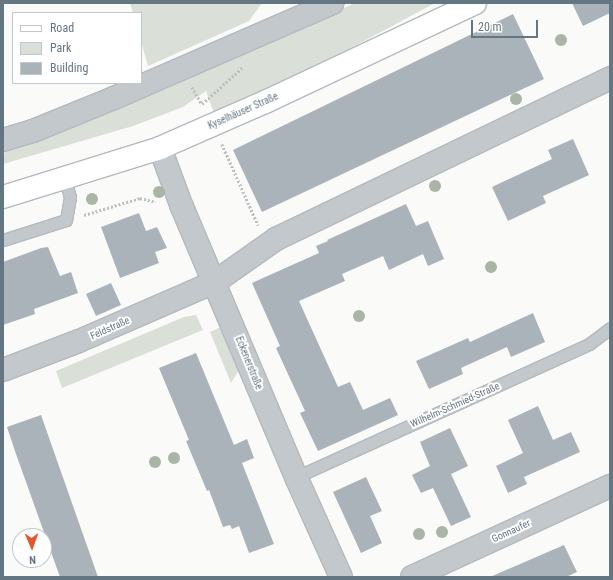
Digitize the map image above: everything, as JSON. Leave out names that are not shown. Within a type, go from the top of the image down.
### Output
[{"type":"main road","name":"Kyselhäuser Straße","points":[[3,197],[66,179],[160,148],[475,3]]},
{"type":"street","points":[[3,140],[33,131],[108,101],[293,11],[332,3]]},
{"type":"street","points":[[215,282],[276,239],[610,78]]},
{"type":"street","name":"Eckenerstraße","points":[[160,148],[182,207],[215,282],[296,477],[342,577]]},
{"type":"street","name":"Feldstraße","points":[[3,370],[79,342],[215,282]]},
{"type":"street","name":"Gonnaufer","points":[[412,577],[610,486]]},
{"type":"lane","points":[[3,240],[66,220],[70,196],[66,179]]},
{"type":"lane","name":"Wilhelm-Schmied-Straße","points":[[296,477],[590,344],[610,328]]},
{"type":"path","points":[[192,88],[202,104]]},
{"type":"path","points":[[66,220],[140,198],[182,207]]},
{"type":"green space","points":[[130,3],[262,3],[249,21],[148,66],[142,45],[142,12],[133,12]]},
{"type":"green space","points":[[355,3],[435,3],[353,47],[214,113],[206,91],[183,107],[133,126],[3,164],[3,153],[54,135],[166,89]]},
{"type":"green space","points":[[196,315],[203,330],[62,388],[56,371],[184,317]]},
{"type":"green space","points":[[221,327],[239,370],[231,383],[210,332]]},
{"type":"building","points":[[572,3],[610,3],[610,13],[583,26]]},
{"type":"building","points":[[513,14],[544,79],[262,212],[233,150]]},
{"type":"building","points":[[573,139],[589,175],[543,196],[546,203],[508,221],[492,187],[552,159],[548,150]]},
{"type":"building","points":[[406,204],[416,226],[428,221],[444,259],[428,266],[423,254],[389,270],[383,256],[342,274],[345,281],[299,301],[338,387],[350,382],[363,410],[390,398],[398,415],[318,451],[300,413],[305,411],[276,348],[280,346],[252,283],[319,253],[316,246],[328,241],[327,240]]},
{"type":"building","points":[[139,213],[146,231],[157,227],[167,248],[155,252],[159,263],[120,278],[101,227]]},
{"type":"building","points":[[48,247],[60,276],[71,272],[78,293],[34,309],[35,314],[3,325],[3,262],[41,248]]},
{"type":"building","points":[[111,283],[121,305],[96,316],[86,294]]},
{"type":"building","points":[[533,313],[545,342],[511,357],[507,347],[461,368],[463,374],[429,389],[416,361],[468,338],[470,342]]},
{"type":"building","points":[[196,353],[234,445],[247,439],[254,458],[242,463],[274,544],[249,553],[239,526],[232,529],[230,525],[223,527],[209,490],[207,491],[186,441],[189,440],[159,368]]},
{"type":"building","points":[[538,406],[553,440],[571,432],[580,452],[524,477],[527,484],[508,493],[496,466],[523,453],[508,420]]},
{"type":"building","points":[[41,415],[98,577],[60,577],[52,555],[52,528],[42,528],[7,427]]},
{"type":"building","points":[[450,428],[468,466],[451,474],[471,517],[451,526],[433,488],[421,493],[412,475],[430,466],[420,442]]},
{"type":"building","points":[[366,477],[382,511],[370,516],[382,543],[361,553],[333,492]]},
{"type":"building","points":[[564,545],[577,572],[566,577],[490,577]]}]
